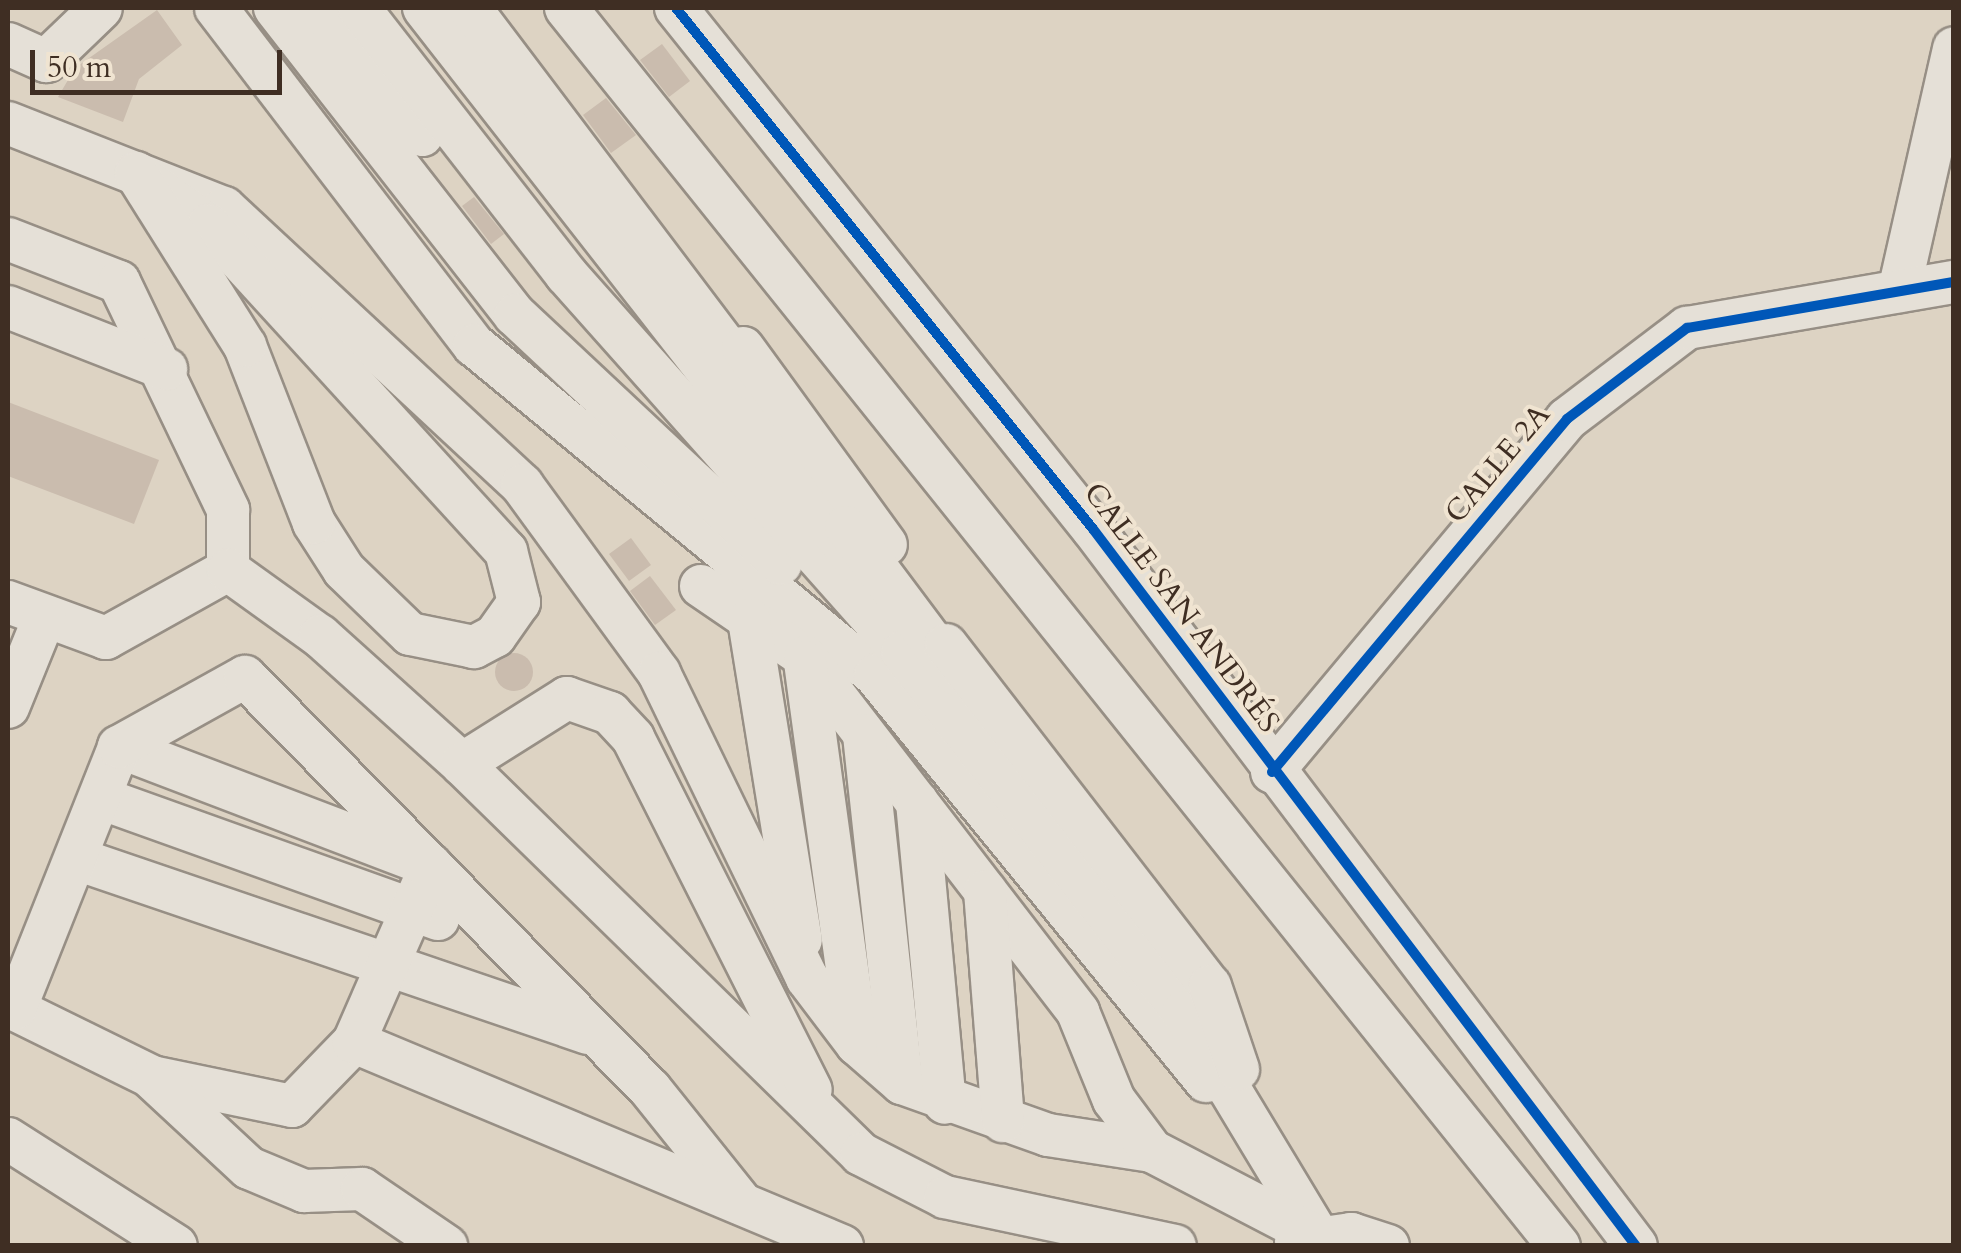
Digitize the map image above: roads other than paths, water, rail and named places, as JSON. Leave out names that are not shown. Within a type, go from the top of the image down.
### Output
[{"type":"street","points":[[8,44],[46,61],[102,8]]},
{"type":"street","points":[[216,8],[474,345],[875,675],[1157,1032],[1260,1134]]},
{"type":"street","points":[[244,8],[493,332],[882,669],[1260,1134]]},
{"type":"street","points":[[275,8],[515,315],[888,664],[1260,1134]]},
{"type":"street","points":[[320,8],[545,290],[894,658],[1260,1134]]},
{"type":"street","points":[[359,8],[566,274],[902,652],[1183,1012],[1260,1134]]},
{"type":"street","points":[[392,8],[1191,1002],[1260,1134]]},
{"type":"street","points":[[424,8],[1197,998],[1308,1243]]},
{"type":"street","points":[[458,8],[1204,992],[1260,1134]]},
{"type":"street","points":[[470,8],[1210,986],[1260,1134]]},
{"type":"street","points":[[489,8],[1216,982],[1260,1134]]},
{"type":"street","points":[[566,8],[1559,1246]]},
{"type":"street","name":"CALLE SAN ANDRÉS","points":[[676,8],[1094,529],[1272,772],[1636,1246]]},
{"type":"street","points":[[1899,291],[1954,48]]},
{"type":"street","points":[[8,124],[224,208],[522,485],[659,673],[806,978],[914,1079],[1152,1151],[1308,1243],[1351,1234],[1388,1246]]},
{"type":"street","points":[[136,173],[208,224],[506,552],[519,602],[495,636],[474,647],[410,634],[344,570],[314,523],[245,346],[136,173]]},
{"type":"street","points":[[8,238],[119,282],[166,369],[228,510],[228,570]]},
{"type":"street","name":"CALLE 2A","points":[[1272,772],[1567,419],[1687,328],[1954,282]]},
{"type":"street","points":[[8,307],[166,369]]},
{"type":"street","points":[[8,707],[26,609],[106,638],[228,570]]},
{"type":"street","points":[[228,570],[320,636],[462,764],[861,1154],[944,1196],[1098,1236],[1174,1246]]},
{"type":"street","points":[[701,586],[777,638],[833,694],[1078,1012],[1114,1100],[1152,1151]]},
{"type":"street","points":[[777,638],[806,978]]},
{"type":"street","points":[[777,638],[914,1079]]},
{"type":"street","points":[[431,866],[354,1042],[292,1106],[152,1078],[11,1007],[77,858],[118,747],[245,677],[431,866],[598,1037],[746,1221]]},
{"type":"street","points":[[833,694],[914,1079]]},
{"type":"street","points":[[462,764],[567,698],[610,713],[633,738],[827,1122]]},
{"type":"street","points":[[864,734],[914,1079]]},
{"type":"street","points":[[118,747],[431,866]]},
{"type":"street","points":[[891,768],[914,1079]]},
{"type":"street","points":[[100,798],[501,938]]},
{"type":"street","points":[[914,1079],[925,813]]},
{"type":"street","points":[[77,858],[598,1037]]},
{"type":"street","points":[[914,1079],[985,891]]},
{"type":"street","points":[[354,1042],[746,1221],[842,1246]]},
{"type":"street","points":[[152,1078],[249,1168],[304,1191],[362,1189],[446,1246]]},
{"type":"street","points":[[8,1139],[176,1246]]}]
